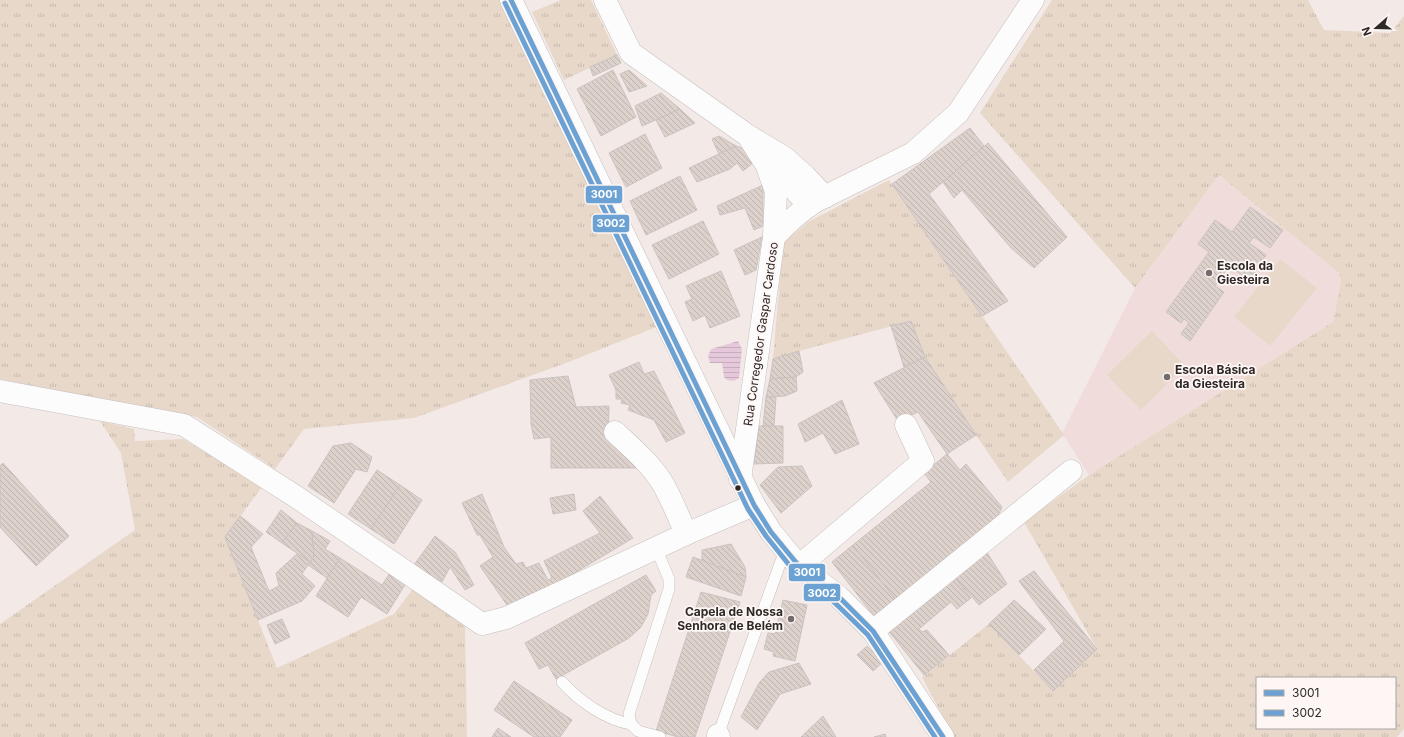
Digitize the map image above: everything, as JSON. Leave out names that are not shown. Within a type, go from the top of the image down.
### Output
[{"type":"street","points":[[511,0],[747,492],[771,532],[799,566],[839,597],[873,631],[943,737]]},
{"type":"street","points":[[605,0],[631,53],[752,142],[785,158],[805,176],[817,201]]},
{"type":"street","name":"Rua Corregedor Gaspar Cardoso","points":[[747,492],[774,237],[801,210],[913,153],[958,113],[1033,0]]},
{"type":"street","points":[[752,142],[766,164],[776,191],[774,237]]},
{"type":"street","points":[[0,391],[184,425],[298,498],[482,624],[506,618],[686,534],[747,492]]},
{"type":"street","points":[[799,566],[923,461],[906,425]]},
{"type":"street","points":[[615,432],[635,450],[662,483],[686,534]]},
{"type":"street","points":[[873,631],[1071,472]]},
{"type":"lane","points":[[656,548],[669,579],[669,589],[629,714],[631,724],[638,731],[660,737]]},
{"type":"lane","points":[[718,736],[785,550]]},
{"type":"lane","points":[[562,682],[567,688],[586,703],[603,714],[620,722],[631,724]]},
{"type":"shaded area","name":"Escola Básica da Giesteira","points":[[1219,175],[1339,273],[1341,281],[1333,322],[1089,475],[1062,433],[1135,288]]},
{"type":"shaded area","points":[[738,341],[742,349],[739,378],[734,381],[727,380],[724,377],[722,363],[710,363],[708,356],[711,349]]},
{"type":"green space","points":[[0,0],[501,0],[659,326],[566,363],[414,418],[304,429],[275,469],[197,417],[138,408],[0,379]]},
{"type":"green space","points":[[561,0],[591,0],[617,55],[564,80],[532,12]]},
{"type":"green space","points":[[1052,0],[1308,0],[1324,30],[1390,33],[1404,16],[1404,729],[1397,737],[954,737],[922,677],[989,624],[1053,691],[1097,649],[1024,522],[1089,475],[1333,322],[1341,281],[1339,273],[1219,175],[1135,288],[980,113]]},
{"type":"green space","points":[[889,180],[1064,435],[1008,482],[925,357],[911,321],[773,359],[783,243],[808,222]]},
{"type":"green space","points":[[1280,259],[1317,288],[1270,346],[1234,317]]},
{"type":"green space","points":[[1152,331],[1185,366],[1141,410],[1107,375]]},
{"type":"green space","points":[[100,421],[134,429],[135,441],[183,439],[262,487],[225,537],[277,668],[394,614],[412,590],[429,600],[465,627],[467,737],[0,737],[0,624],[135,530],[121,453]]},
{"type":"building","points":[[617,55],[621,63],[593,76],[590,67]]},
{"type":"building","points":[[613,70],[636,117],[601,136],[577,89]]},
{"type":"building","points":[[629,70],[647,86],[629,92],[620,74]]},
{"type":"building","points":[[661,93],[680,109],[642,126],[635,106]]},
{"type":"building","points":[[680,109],[695,123],[665,137],[656,120]]},
{"type":"building","points":[[970,128],[984,146],[929,194],[1008,301],[982,316],[892,184]]},
{"type":"building","points":[[645,134],[662,168],[626,187],[609,153]]},
{"type":"building","points":[[719,136],[736,146],[719,154],[712,139]]},
{"type":"building","points":[[988,143],[1067,237],[1034,268],[1011,248],[962,190],[954,198],[943,182]]},
{"type":"building","points":[[736,146],[745,149],[754,162],[743,171],[737,163],[730,169],[697,182],[689,168]]},
{"type":"building","points":[[680,176],[697,210],[646,235],[630,201]]},
{"type":"building","points":[[763,185],[763,226],[754,230],[745,208],[720,215],[717,206]]},
{"type":"building","name":"Escola da Giesteira","points":[[1250,207],[1283,230],[1270,248],[1254,237],[1249,243],[1266,255],[1249,280],[1229,266],[1215,286],[1224,292],[1190,341],[1181,334],[1189,323],[1184,319],[1181,323],[1166,312],[1209,252],[1198,244],[1215,220],[1232,232]]},
{"type":"building","points":[[703,221],[719,254],[669,279],[652,245]]},
{"type":"building","points":[[762,237],[756,270],[745,275],[734,250]]},
{"type":"building","points":[[721,271],[740,316],[710,328],[705,315],[693,321],[685,302],[692,299],[686,286]]},
{"type":"building","points":[[911,321],[925,357],[904,367],[891,326]]},
{"type":"building","points":[[799,351],[803,372],[796,377],[770,379],[773,359]]},
{"type":"building","points":[[925,357],[976,435],[947,454],[918,412],[898,421],[874,383]]},
{"type":"building","points":[[639,362],[644,374],[654,371],[685,433],[666,442],[654,420],[628,410],[630,405],[621,403],[622,399],[616,399],[616,390],[609,375]]},
{"type":"building","points":[[568,376],[576,407],[609,406],[608,439],[637,468],[551,468],[551,437],[534,439],[531,424],[530,380]]},
{"type":"building","points":[[796,377],[797,391],[785,396],[766,397],[770,379]]},
{"type":"building","points":[[766,397],[776,397],[774,426],[763,426]]},
{"type":"building","points":[[842,400],[859,444],[835,454],[823,433],[805,442],[798,424]]},
{"type":"building","points":[[759,426],[783,426],[783,463],[754,464]]},
{"type":"building","points":[[351,443],[372,457],[367,472],[356,469],[334,503],[308,486],[333,446]]},
{"type":"building","points":[[947,454],[960,470],[966,464],[1002,507],[993,526],[899,604],[853,545],[931,482],[924,473]]},
{"type":"building","points":[[3,463],[69,536],[36,566],[0,527],[0,466]]},
{"type":"building","points":[[802,466],[812,486],[781,513],[760,485],[778,467]]},
{"type":"building","points":[[377,470],[400,485],[371,529],[348,514]]},
{"type":"building","points":[[400,485],[422,500],[394,544],[371,529]]},
{"type":"building","points":[[482,494],[504,547],[516,564],[523,562],[526,568],[539,563],[548,580],[552,578],[544,561],[600,533],[583,511],[600,496],[633,538],[551,587],[509,608],[480,566],[493,557],[480,535],[477,535],[462,503]]},
{"type":"building","points":[[574,494],[576,510],[553,514],[550,498]]},
{"type":"building","points":[[281,510],[297,523],[282,543],[266,532]]},
{"type":"building","points":[[240,516],[263,534],[251,547],[269,591],[279,586],[276,573],[298,553],[310,562],[302,574],[315,586],[302,601],[258,620],[225,537]]},
{"type":"building","points":[[297,523],[312,531],[314,557],[310,562],[282,543]]},
{"type":"building","points":[[312,531],[330,541],[325,549],[340,558],[327,578],[308,565],[314,557]]},
{"type":"building","points":[[435,536],[455,552],[474,585],[465,590],[450,567],[442,582],[414,565]]},
{"type":"building","points":[[731,544],[745,567],[746,577],[702,561],[702,550]]},
{"type":"building","points":[[853,545],[899,604],[878,621],[832,562]]},
{"type":"building","points":[[986,551],[1007,584],[979,605],[952,574]]},
{"type":"building","points":[[693,557],[746,577],[741,596],[686,577]]},
{"type":"building","points":[[340,558],[382,585],[390,573],[406,583],[387,614],[361,597],[348,617],[316,596]]},
{"type":"building","points":[[1034,571],[1097,649],[1053,691],[1034,670],[1064,641],[1019,581]]},
{"type":"building","points":[[952,574],[971,598],[957,609],[951,602],[919,629],[922,632],[927,630],[949,655],[924,675],[887,629]]},
{"type":"building","points":[[646,575],[656,591],[651,595],[648,614],[641,627],[629,638],[556,679],[548,665],[539,669],[525,643]]},
{"type":"building","points":[[701,592],[740,602],[695,737],[678,737],[656,731]]},
{"type":"building","name":"Capela de Nossa Senhora de Belém","points":[[783,600],[807,605],[795,661],[773,656],[774,652],[764,649],[768,633],[775,634]]},
{"type":"building","points":[[1014,600],[1046,629],[1019,655],[989,624]]},
{"type":"building","points":[[282,619],[290,637],[275,644],[267,625]]},
{"type":"building","points":[[867,646],[883,662],[873,671],[857,655]]},
{"type":"building","points":[[799,663],[811,684],[780,694],[757,730],[741,717],[759,683],[769,672]]},
{"type":"building","points":[[514,681],[572,720],[560,737],[534,737],[494,710]]},
{"type":"building","points":[[823,716],[836,737],[801,737]]},
{"type":"building","points":[[498,728],[511,737],[492,737]]},
{"type":"building","points":[[885,734],[886,737],[874,737]]},
{"type":"transit line","name":"3001","points":[[511,0],[754,505],[771,532],[799,566],[839,597],[873,631],[943,737]]},
{"type":"transit line","name":"3002","points":[[505,3],[748,509],[766,536],[794,571],[834,602],[868,635],[935,737]]},
{"type":"place","name":"Escola da Giesteira","points":[[1209,273]]},
{"type":"place","name":"Escola Básica da Giesteira","points":[[1167,377]]},
{"type":"place","name":"Capela de Nossa Senhora de Belém","points":[[791,619]]}]
